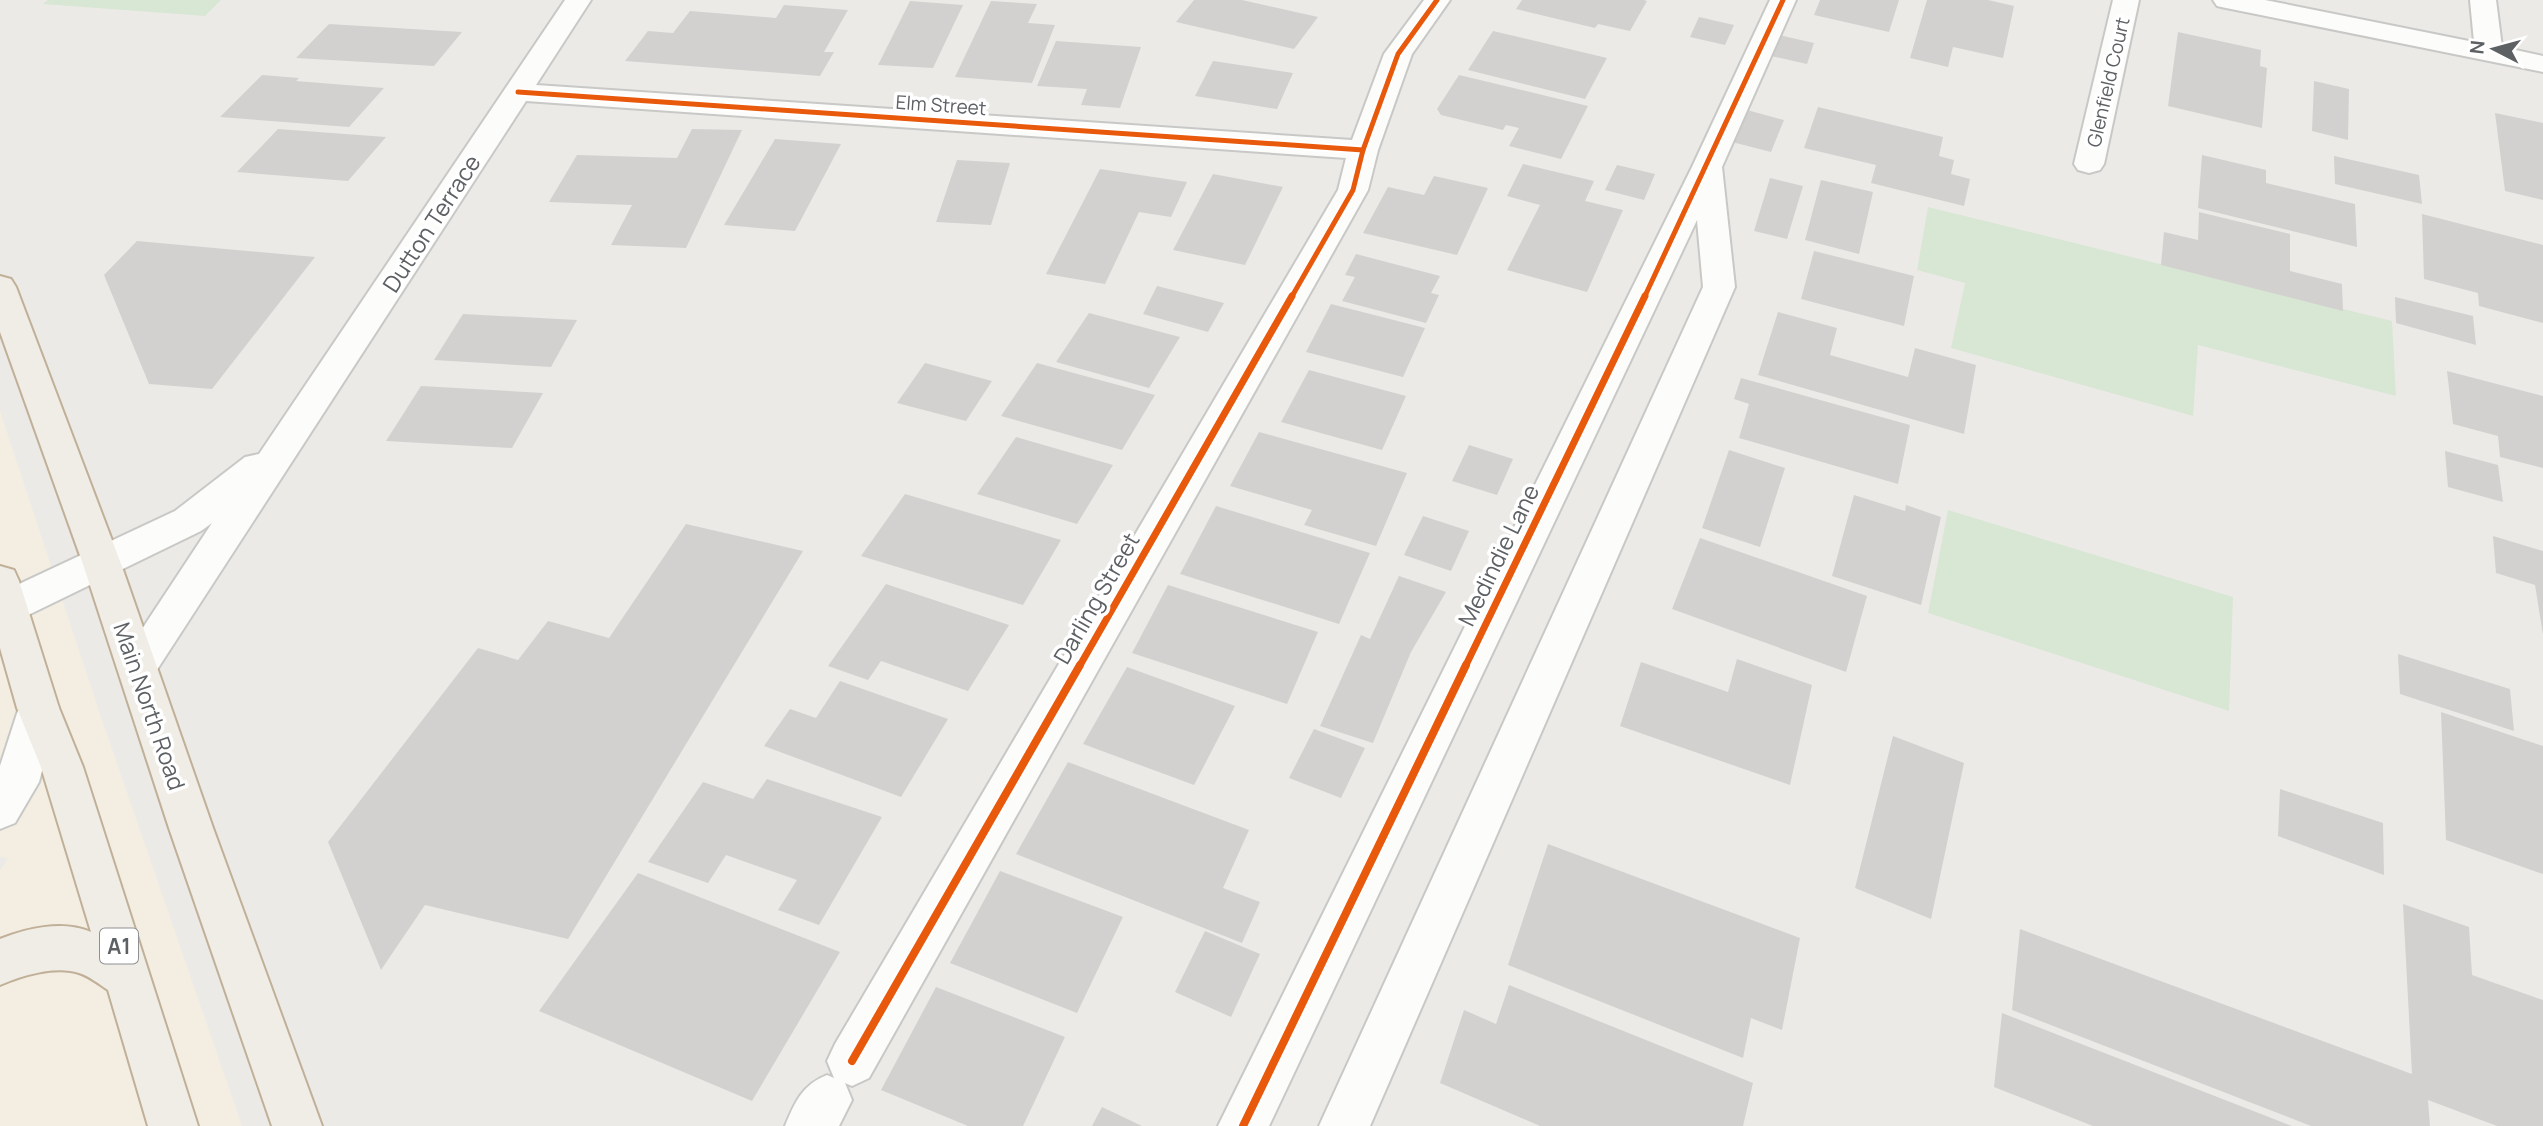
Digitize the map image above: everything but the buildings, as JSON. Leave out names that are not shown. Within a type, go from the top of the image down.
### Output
[{"type":"highway","name":"Main North Road","points":[[0,288],[102,564],[297,1126]]},
{"type":"highway","name":"A1","points":[[4,594],[38,708],[62,767],[173,1126]]},
{"type":"highway","points":[[0,962],[12,956],[81,950],[128,975]]},
{"type":"street","name":"Dutton Terrace","points":[[137,667],[578,0]]},
{"type":"street","name":"Darling Street","points":[[830,1096],[1353,190],[1363,150],[1398,54],[1437,0]]},
{"type":"street","name":"Medindie Lane","points":[[1243,1126],[1707,167],[1783,0]]},
{"type":"street","name":"Glenfield Court","points":[[2090,164],[2126,0]]},
{"type":"street","points":[[2226,0],[2543,64]]},
{"type":"street","points":[[2483,0],[2489,54]]},
{"type":"street","name":"Elm Street","points":[[518,92],[1363,150]]},
{"type":"street","points":[[1344,1126],[1719,287],[1707,167]]},
{"type":"street","name":"Dutton Terrace","points":[[4,594],[102,564],[188,521],[284,446]]},
{"type":"street","points":[[0,809],[17,782],[38,708]]},
{"type":"shaded area","points":[[0,411],[101,717],[242,1126],[0,1126],[0,870],[8,858],[0,857]]},
{"type":"green space","points":[[48,0],[221,0],[205,16],[43,4]]},
{"type":"green space","points":[[1928,207],[2392,321],[2396,396],[2198,345],[2193,416],[1951,348],[1965,283],[1917,270]]},
{"type":"green space","points":[[1948,510],[2233,597],[2229,711],[1928,613]]},
{"type":"cycle path","points":[[852,1061],[1353,190],[1363,150],[1398,54],[1437,0]]},
{"type":"cycle path","points":[[1243,1126],[1707,167],[1783,0]]},
{"type":"cycle path","points":[[518,92],[1363,150]]}]
